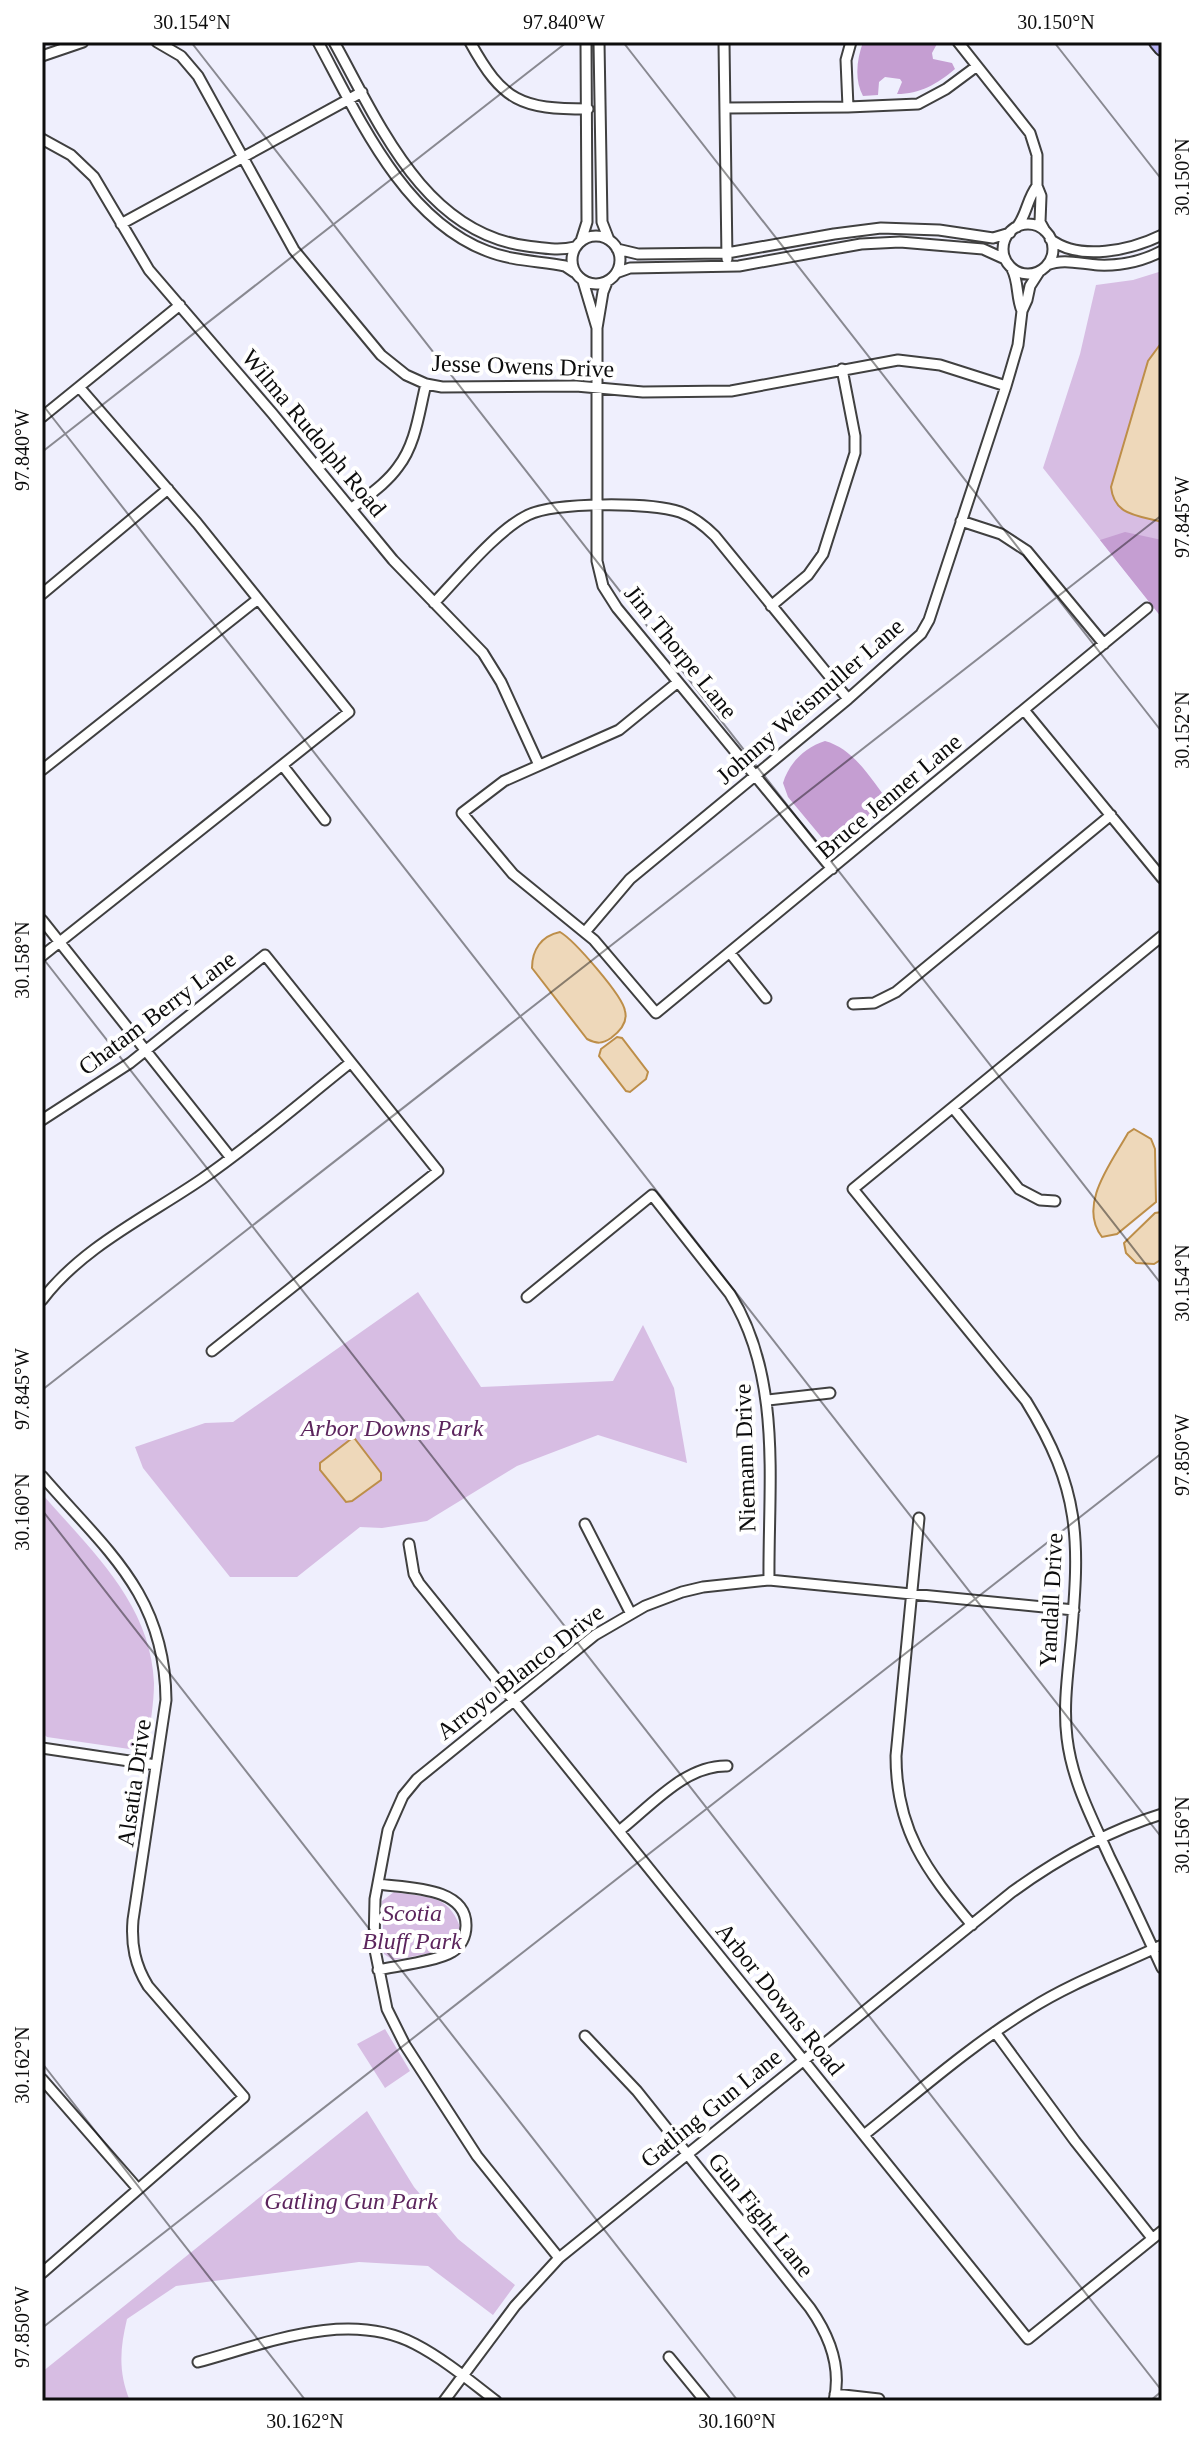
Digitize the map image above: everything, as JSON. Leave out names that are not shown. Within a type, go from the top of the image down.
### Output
[{"type":"street","points":[[42,56],[83,42]]},
{"type":"street","name":"Jesse Owens Drive","points":[[157,42],[181,56],[198,76],[283,233],[323,287],[390,363],[426,384],[453,388],[598,387],[643,392],[731,391],[882,362],[912,360],[1006,386]]},
{"type":"street","points":[[318,42],[375,147],[419,203],[456,236],[504,257],[565,266],[583,281],[595,285],[607,282],[616,273],[630,268],[767,262],[861,244],[900,242],[983,249],[1005,259],[1012,268],[1025,274],[1061,261],[1118,264],[1162,251]]},
{"type":"street","points":[[334,42],[400,158],[460,223],[508,244],[558,251],[592,236],[609,240]]},
{"type":"street","points":[[470,42],[491,78],[510,95],[537,107],[600,109]]},
{"type":"street","points":[[574,272],[572,259],[587,222],[586,42]]},
{"type":"street","points":[[599,42],[602,222],[609,240],[617,249],[620,261],[616,273]]},
{"type":"street","points":[[724,42],[728,266]]},
{"type":"street","points":[[848,107],[846,60],[851,42]]},
{"type":"street","points":[[958,42],[1030,133],[1037,155],[1040,222],[1048,235],[1052,253],[1043,268]]},
{"type":"street","points":[[1157,42],[1162,48]]},
{"type":"street","points":[[726,108],[918,104],[946,89],[977,66]]},
{"type":"street","points":[[121,224],[362,92]]},
{"type":"street","name":"Wilma Rudolph Road","points":[[42,139],[82,164],[103,191],[137,254],[408,577],[471,639],[492,667],[539,765]]},
{"type":"street","points":[[1005,259],[1004,245],[1027,211],[1029,196],[1037,186]]},
{"type":"street","points":[[617,249],[638,254],[727,253],[870,229],[939,230],[993,238],[1032,225],[1068,249],[1099,251],[1132,247],[1162,235]]},
{"type":"street","name":"Johnny Weismuller Lane","points":[[1012,268],[1022,311]]},
{"type":"street","name":"Johnny Weismuller Lane","points":[[585,932],[630,879],[848,699],[921,634],[929,620],[1006,386],[1032,278],[1043,268]]},
{"type":"street","name":"Jim Thorpe Lane","points":[[583,281],[597,328]]},
{"type":"street","name":"Jim Thorpe Lane","points":[[607,282],[597,328],[597,561],[603,586],[617,608],[832,869]]},
{"type":"street","points":[[42,417],[180,305]]},
{"type":"street","points":[[771,606],[816,565],[823,554],[852,467],[855,436],[842,369]]},
{"type":"street","points":[[351,509],[392,474],[405,457],[426,384]]},
{"type":"street","points":[[42,956],[349,712],[168,489],[79,387]]},
{"type":"street","points":[[42,594],[168,489]]},
{"type":"street","points":[[434,603],[520,519],[551,508],[656,507],[679,512],[694,519],[715,536],[848,699]]},
{"type":"street","points":[[961,521],[1001,534],[1027,551],[1104,644]]},
{"type":"street","points":[[42,770],[258,599]]},
{"type":"street","name":"Bruce Jenner Lane","points":[[585,932],[656,1013],[1147,608]]},
{"type":"street","points":[[585,932],[513,874],[462,813],[504,781],[619,730],[678,682]]},
{"type":"street","points":[[1024,710],[1162,878]]},
{"type":"street","points":[[283,766],[325,820]]},
{"type":"street","points":[[853,1004],[874,1003],[896,992],[1111,815]]},
{"type":"street","points":[[42,920],[231,1158]]},
{"type":"street","points":[[1055,1201],[1040,1200],[1019,1189],[953,1108],[1162,936]]},
{"type":"street","points":[[730,953],[766,998]]},
{"type":"street","name":"Chatam Berry Lane","points":[[42,1120],[146,1051],[265,955],[438,1171],[212,1351]]},
{"type":"street","points":[[42,1300],[101,1246],[231,1158],[350,1063]]},
{"type":"street","name":"Yandall Drive","points":[[953,1108],[853,1189],[1016,1388],[1048,1438],[1062,1470],[1074,1520],[1078,1558],[1065,1703],[1071,1764],[1101,1837],[1158,1947],[1162,1968]]},
{"type":"street","name":"Niemann Drive","points":[[527,1297],[652,1195],[719,1278],[740,1309],[755,1345],[768,1400],[769,1580]]},
{"type":"street","points":[[768,1400],[830,1393]]},
{"type":"street","name":"Alsatia Drive","points":[[45,1480],[125,1571],[138,1589],[158,1634],[166,1678],[166,1700],[133,1920],[136,1963],[156,1997],[244,2097],[138,2189]]},
{"type":"street","points":[[919,1518],[896,1756],[901,1810],[907,1831],[933,1878],[972,1925]]},
{"type":"street","points":[[585,1524],[631,1614]]},
{"type":"street","name":"Arbor Downs Road","points":[[409,1544],[414,1574],[419,1583],[1028,2339],[1162,2231]]},
{"type":"street","name":"Arroyo Blanco Drive","points":[[559,2258],[492,2177],[395,2027],[387,2009],[378,1970],[373,1923],[388,1830],[403,1796],[431,1766],[576,1648],[631,1614],[666,1598],[703,1587],[769,1580],[1074,1610]]},
{"type":"street","points":[[42,1748],[156,1765]]},
{"type":"street","points":[[619,1831],[691,1773],[712,1765],[727,1766]]},
{"type":"street","name":"Gatling Gun Lane","points":[[444,2401],[515,2306],[559,2258],[686,2154],[1048,1866],[1101,1837],[1162,1814]]},
{"type":"street","points":[[378,1884],[450,1897],[463,1911],[466,1929],[459,1946],[447,1955],[378,1970]]},
{"type":"street","points":[[864,2135],[995,2032],[1053,1996],[1158,1947]]},
{"type":"street","points":[[995,2032],[1075,2141],[1152,2238]]},
{"type":"street","name":"Gun Fight Lane","points":[[585,2036],[637,2091],[820,2322],[834,2359],[834,2397]]},
{"type":"street","points":[[42,2080],[138,2189],[42,2273]]},
{"type":"street","points":[[198,2362],[309,2332],[357,2330],[414,2344],[496,2401]]},
{"type":"street","points":[[669,2357],[705,2401]]},
{"type":"street","points":[[834,2397],[879,2399]]},
{"type":"green space","points":[[1162,271],[1162,618],[1043,468],[1080,354],[1096,285],[1133,280]]},
{"type":"green space","name":"Arbor Downs Park","points":[[418,1292],[481,1387],[613,1381],[643,1325],[674,1388],[687,1463],[598,1435],[517,1466],[427,1521],[382,1528],[360,1527],[297,1577],[230,1577],[143,1468],[135,1447],[205,1423],[233,1422]]},
{"type":"green space","points":[[42,1494],[115,1580],[142,1628],[154,1683],[147,1745],[143,1751],[47,1737],[42,1733]]},
{"type":"green space","name":"Scotia Bluff Park","points":[[394,1892],[434,1899],[449,1908],[460,1927],[452,1946],[443,1951],[393,1960],[384,1954],[382,1901]]},
{"type":"green space","points":[[385,2029],[410,2071],[385,2088],[357,2044]]},
{"type":"green space","name":"Gatling Gun Park","points":[[367,2111],[414,2187],[458,2239],[515,2285],[493,2315],[428,2266],[359,2262],[176,2286],[127,2319],[121,2360],[130,2401],[42,2401],[42,2372]]},
{"type":"shaded area","points":[[863,42],[938,42],[932,53],[933,59],[952,63],[955,69],[928,87],[905,94],[897,94],[902,82],[900,79],[885,77],[879,82],[878,95],[863,96],[857,69]]},
{"type":"shaded area","points":[[1162,342],[1162,522],[1122,509],[1113,497],[1111,487],[1148,361]]},
{"type":"shaded area","points":[[1125,532],[1162,540],[1162,618],[1100,540]]},
{"type":"shaded area","points":[[825,741],[836,745],[854,759],[891,805],[837,847],[828,845],[788,797],[783,783],[799,757]]},
{"type":"shaded area","points":[[560,932],[597,969],[622,1004],[626,1015],[624,1023],[617,1033],[605,1041],[587,1039],[532,968],[539,945]]},
{"type":"shaded area","points":[[617,1037],[622,1038],[648,1072],[646,1079],[630,1092],[599,1056],[601,1049]]},
{"type":"shaded area","points":[[1134,1129],[1151,1139],[1155,1149],[1156,1202],[1117,1234],[1102,1237],[1095,1225],[1095,1198],[1106,1170],[1128,1133]]},
{"type":"shaded area","points":[[1162,1212],[1162,1259],[1154,1264],[1136,1263],[1126,1253],[1124,1243],[1155,1213]]},
{"type":"shaded area","points":[[355,1439],[381,1473],[381,1480],[346,1502],[320,1470],[320,1463]]}]
